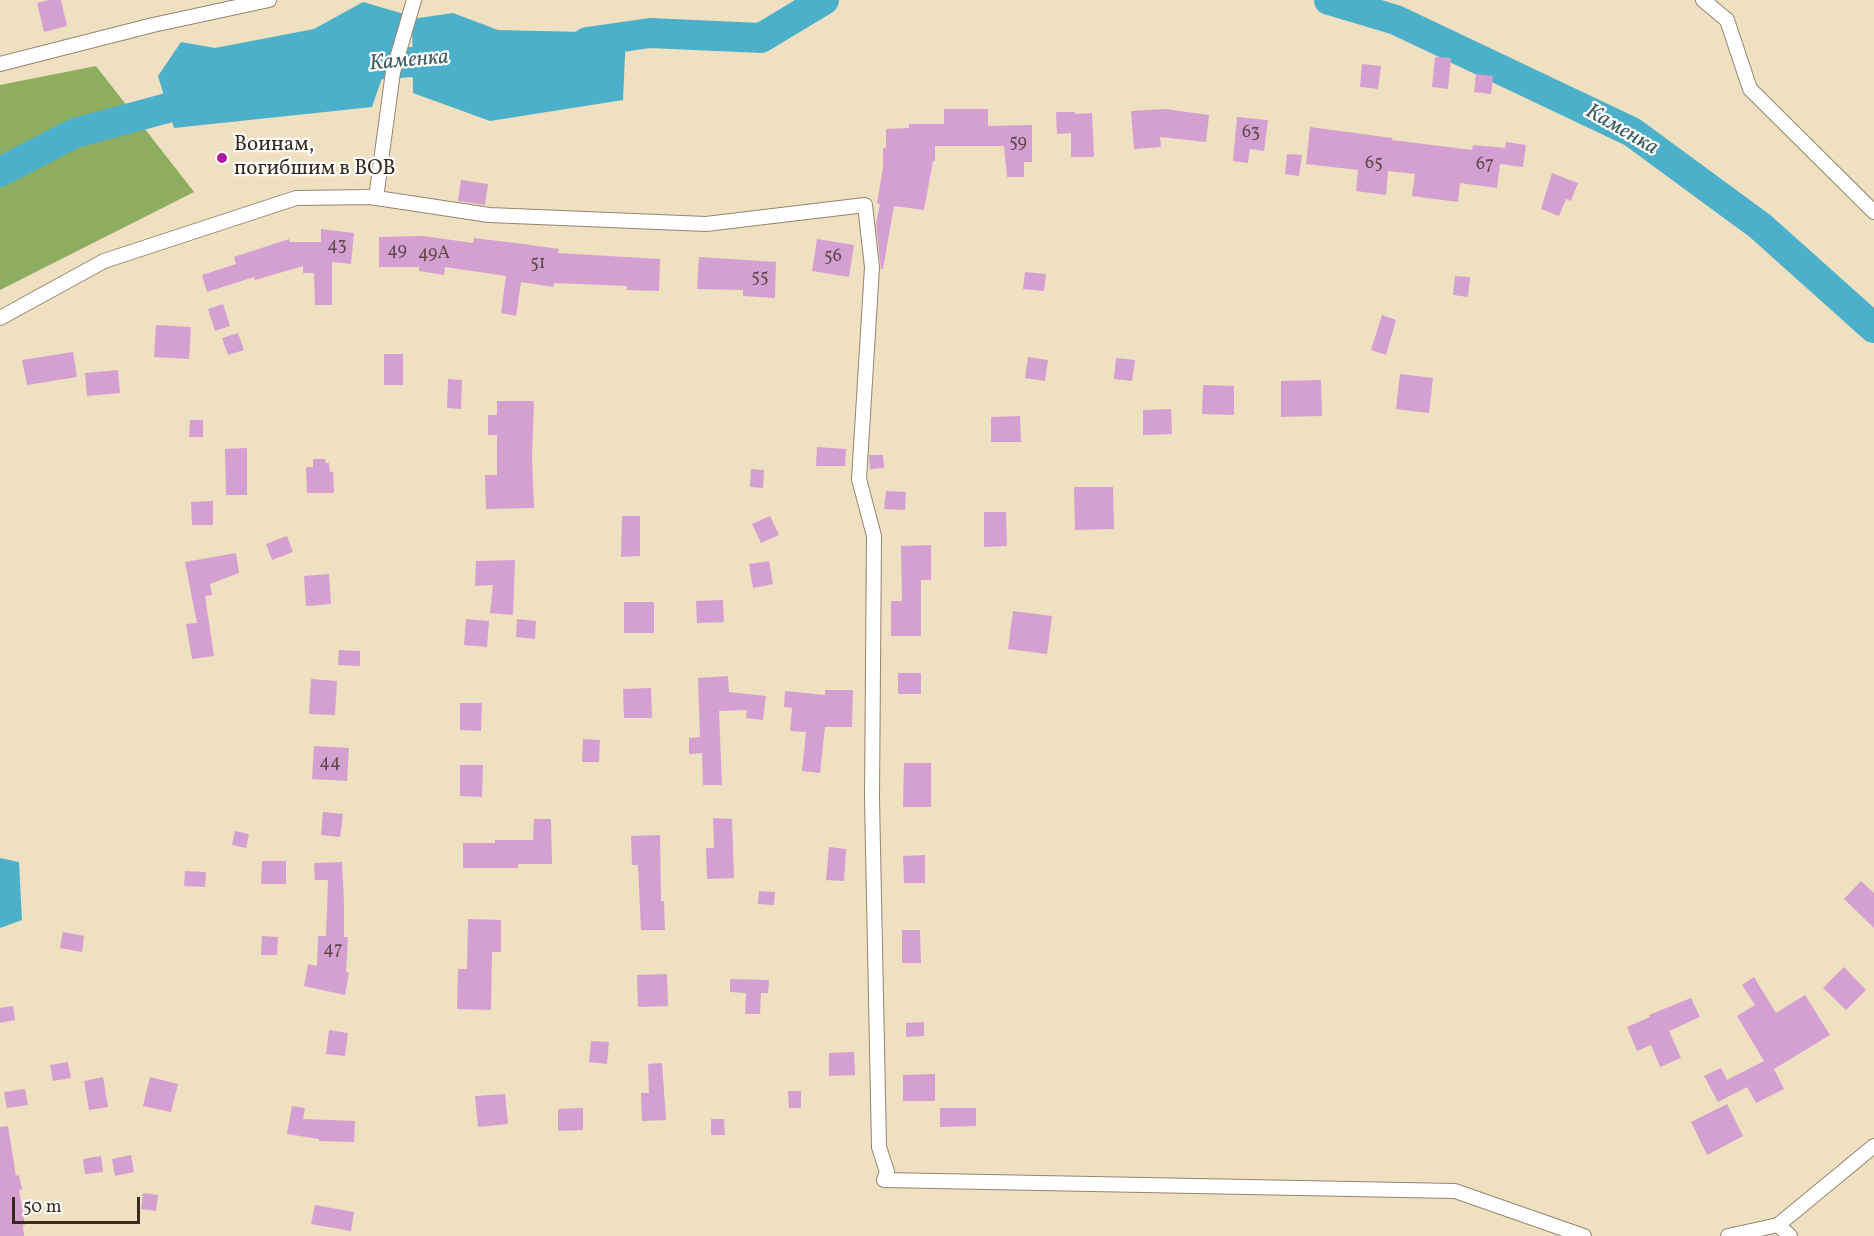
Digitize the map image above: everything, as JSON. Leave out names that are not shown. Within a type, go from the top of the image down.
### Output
[{"type":"street","points":[[0,64],[153,25],[269,0]]},
{"type":"street","points":[[376,198],[393,72],[414,0]]},
{"type":"street","points":[[1703,0],[1727,20],[1750,89],[1874,212]]},
{"type":"street","points":[[0,318],[104,261],[296,198],[376,198],[489,215],[706,224],[865,205],[872,267],[859,479],[874,536],[872,798],[879,1147],[887,1172],[884,1180],[1455,1191],[1584,1236]]},
{"type":"street","points":[[1728,1236],[1778,1225],[1874,1146]]},
{"type":"street","points":[[1778,1225],[1790,1236]]},
{"type":"green space","points":[[96,66],[194,192],[0,290],[0,85]]},
{"type":"water","points":[[363,2],[404,14],[372,107],[174,128],[158,76],[181,42],[215,48],[314,29]]},
{"type":"water","points":[[453,13],[498,30],[626,33],[623,100],[490,121],[413,93],[412,19]]},
{"type":"water","points":[[0,858],[19,862],[22,920],[0,928]]},
{"type":"building","points":[[61,0],[67,26],[44,32],[37,3]]},
{"type":"building","points":[[1435,57],[1451,58],[1448,89],[1432,87]]},
{"type":"building","points":[[1362,64],[1381,66],[1378,89],[1360,87]]},
{"type":"building","points":[[1476,74],[1493,76],[1491,94],[1474,92]]},
{"type":"building","points":[[944,109],[988,109],[988,126],[1032,125],[1032,162],[1024,162],[1024,177],[1007,177],[1004,146],[935,146],[935,161],[933,161],[924,210],[894,206],[883,269],[881,269],[876,224],[880,204],[877,203],[883,168],[883,148],[886,148],[886,129],[909,128],[909,124],[944,124]]},
{"type":"building","points":[[1165,109],[1209,115],[1206,142],[1160,137],[1161,147],[1134,149],[1131,111]]},
{"type":"building","points":[[1056,112],[1092,113],[1094,157],[1071,157],[1071,133],[1057,134]]},
{"type":"building","points":[[1237,117],[1268,120],[1264,151],[1250,149],[1248,163],[1233,161]]},
{"type":"building","points":[[1310,127],[1472,150],[1473,145],[1505,148],[1506,142],[1526,145],[1523,167],[1500,164],[1497,188],[1460,183],[1458,202],[1412,196],[1415,174],[1388,171],[1386,195],[1356,191],[1358,170],[1306,164]]},
{"type":"building","points":[[1287,154],[1302,155],[1299,176],[1285,174]]},
{"type":"building","points":[[1552,173],[1578,183],[1571,201],[1566,199],[1559,216],[1541,209]]},
{"type":"building","points":[[461,180],[488,184],[485,205],[458,201]]},
{"type":"building","points":[[321,229],[354,233],[351,264],[332,262],[332,305],[315,305],[314,273],[303,273],[303,266],[255,280],[254,277],[207,292],[202,275],[236,264],[234,257],[289,239],[290,242],[321,242]]},
{"type":"building","points":[[423,236],[473,243],[474,238],[523,244],[559,249],[558,253],[660,259],[659,291],[627,290],[627,286],[554,283],[553,287],[521,282],[516,316],[501,313],[506,276],[445,267],[444,275],[419,271],[419,267],[379,267],[379,237]]},
{"type":"building","points":[[817,239],[854,245],[849,277],[812,271]]},
{"type":"building","points":[[699,257],[776,262],[775,298],[743,296],[743,290],[697,289]]},
{"type":"building","points":[[1025,272],[1046,274],[1044,291],[1023,289]]},
{"type":"building","points":[[1455,276],[1470,277],[1468,297],[1453,295]]},
{"type":"building","points":[[223,304],[230,326],[215,331],[208,309]]},
{"type":"building","points":[[1382,315],[1396,320],[1386,355],[1371,350]]},
{"type":"building","points":[[156,325],[191,327],[189,359],[154,357]]},
{"type":"building","points":[[238,333],[244,350],[228,355],[222,338]]},
{"type":"building","points":[[73,352],[77,377],[27,385],[22,360]]},
{"type":"building","points":[[384,354],[403,354],[403,385],[384,385]]},
{"type":"building","points":[[1028,357],[1048,360],[1045,381],[1025,378]]},
{"type":"building","points":[[1116,358],[1135,360],[1132,381],[1114,379]]},
{"type":"building","points":[[118,370],[120,393],[87,396],[85,373]]},
{"type":"building","points":[[1400,374],[1433,378],[1429,413],[1396,409]]},
{"type":"building","points":[[448,379],[462,380],[461,409],[447,408]]},
{"type":"building","points":[[1321,380],[1322,416],[1281,417],[1281,381]]},
{"type":"building","points":[[1203,385],[1234,386],[1234,415],[1202,414]]},
{"type":"building","points":[[497,401],[534,401],[532,458],[534,508],[486,509],[485,475],[497,475],[497,435],[488,435],[488,415],[497,415]]},
{"type":"building","points":[[1171,409],[1172,434],[1143,435],[1143,410]]},
{"type":"building","points":[[1020,416],[1021,442],[991,442],[991,417]]},
{"type":"building","points":[[190,420],[203,420],[203,437],[189,437]]},
{"type":"building","points":[[817,447],[846,449],[845,466],[816,466]]},
{"type":"building","points":[[247,448],[247,495],[226,495],[225,449]]},
{"type":"building","points":[[869,455],[883,455],[884,468],[870,469]]},
{"type":"building","points":[[313,459],[325,459],[326,463],[329,463],[330,472],[333,472],[334,493],[307,493],[306,467],[313,467]]},
{"type":"building","points":[[751,469],[764,470],[763,488],[750,487]]},
{"type":"building","points":[[1074,487],[1113,487],[1114,529],[1075,530]]},
{"type":"building","points":[[886,491],[906,492],[905,510],[884,509]]},
{"type":"building","points":[[213,501],[213,525],[192,525],[191,502]]},
{"type":"building","points":[[984,512],[1006,512],[1007,546],[984,547]]},
{"type":"building","points":[[622,516],[640,516],[640,556],[621,557]]},
{"type":"building","points":[[770,516],[779,535],[761,543],[752,524]]},
{"type":"building","points":[[287,536],[293,552],[272,560],[266,544]]},
{"type":"building","points":[[931,545],[931,580],[921,580],[921,636],[891,636],[891,601],[902,601],[901,546]]},
{"type":"building","points":[[236,553],[239,573],[210,584],[212,595],[205,596],[214,656],[192,659],[186,624],[197,623],[185,562]]},
{"type":"building","points":[[515,560],[513,615],[490,613],[493,585],[475,586],[476,561]]},
{"type":"building","points":[[769,561],[773,584],[753,588],[749,564]]},
{"type":"building","points":[[329,574],[331,604],[306,606],[304,576]]},
{"type":"building","points":[[723,600],[724,622],[697,623],[696,601]]},
{"type":"building","points":[[624,602],[654,602],[654,633],[624,633]]},
{"type":"building","points":[[1013,611],[1052,616],[1047,654],[1008,649]]},
{"type":"building","points":[[466,619],[489,621],[487,647],[464,645]]},
{"type":"building","points":[[517,619],[536,621],[535,639],[516,637]]},
{"type":"building","points":[[339,650],[360,651],[360,666],[338,665]]},
{"type":"building","points":[[898,673],[921,673],[921,694],[898,694]]},
{"type":"building","points":[[728,676],[729,692],[766,696],[763,720],[746,718],[747,710],[719,711],[722,785],[703,785],[702,753],[689,754],[689,738],[700,737],[698,678]]},
{"type":"building","points":[[311,679],[337,681],[335,715],[309,714]]},
{"type":"building","points":[[651,688],[652,718],[624,718],[623,689]]},
{"type":"building","points":[[825,690],[853,690],[852,727],[825,727],[820,773],[802,771],[806,732],[790,731],[792,708],[784,707],[785,691],[825,695]]},
{"type":"building","points":[[460,703],[482,703],[481,731],[460,730]]},
{"type":"building","points":[[583,739],[600,740],[599,762],[582,762]]},
{"type":"building","points":[[314,746],[349,748],[347,781],[312,779]]},
{"type":"building","points":[[904,763],[931,763],[931,807],[903,807]]},
{"type":"building","points":[[460,765],[483,765],[482,797],[460,796]]},
{"type":"building","points":[[323,812],[343,814],[340,837],[321,835]]},
{"type":"building","points":[[713,818],[732,819],[734,878],[707,879],[706,848],[714,848]]},
{"type":"building","points":[[534,819],[551,819],[552,864],[518,864],[518,868],[463,868],[463,843],[533,840]]},
{"type":"building","points":[[235,831],[249,834],[246,848],[232,845]]},
{"type":"building","points":[[660,835],[661,901],[664,901],[665,930],[641,930],[638,865],[632,865],[631,836]]},
{"type":"building","points":[[829,847],[846,849],[844,881],[826,880]]},
{"type":"building","points":[[925,855],[925,883],[904,883],[903,856]]},
{"type":"building","points":[[262,861],[286,861],[286,884],[261,884]]},
{"type":"building","points":[[342,862],[344,937],[348,937],[346,972],[349,973],[345,995],[304,986],[308,964],[317,966],[318,936],[326,936],[328,880],[315,880],[314,863]]},
{"type":"building","points":[[185,871],[206,872],[205,887],[184,886]]},
{"type":"building","points":[[1861,881],[1874,893],[1874,928],[1844,899]]},
{"type":"building","points":[[759,891],[775,892],[774,905],[758,904]]},
{"type":"building","points":[[468,919],[501,920],[501,952],[492,952],[491,1010],[457,1009],[458,969],[467,969]]},
{"type":"building","points":[[902,930],[920,930],[921,963],[902,963]]},
{"type":"building","points":[[63,932],[84,936],[82,952],[60,948]]},
{"type":"building","points":[[262,936],[278,937],[277,955],[261,955]]},
{"type":"building","points":[[1844,967],[1866,990],[1846,1010],[1823,988]]},
{"type":"building","points":[[667,974],[668,1006],[638,1007],[637,975]]},
{"type":"building","points":[[1754,977],[1776,1013],[1805,995],[1830,1035],[1774,1069],[1784,1089],[1756,1103],[1747,1087],[1718,1102],[1704,1076],[1721,1068],[1727,1080],[1764,1061],[1737,1016],[1755,1005],[1742,985]]},
{"type":"building","points":[[730,979],[769,980],[768,993],[761,993],[760,1014],[745,1014],[746,993],[730,992]]},
{"type":"building","points":[[1691,998],[1700,1017],[1669,1031],[1681,1058],[1660,1067],[1651,1045],[1637,1051],[1627,1027],[1650,1017],[1649,1015]]},
{"type":"building","points":[[13,1006],[15,1020],[0,1023],[0,1008]]},
{"type":"building","points":[[924,1022],[924,1036],[906,1037],[906,1023]]},
{"type":"building","points":[[329,1030],[348,1033],[345,1056],[326,1054]]},
{"type":"building","points":[[591,1041],[609,1042],[607,1064],[589,1062]]},
{"type":"building","points":[[854,1052],[855,1075],[829,1076],[829,1053]]},
{"type":"building","points":[[68,1062],[71,1078],[53,1081],[50,1065]]},
{"type":"building","points":[[662,1063],[666,1120],[642,1121],[641,1093],[649,1093],[648,1064]]},
{"type":"building","points":[[935,1074],[935,1101],[903,1101],[903,1075]]},
{"type":"building","points":[[103,1077],[108,1107],[89,1110],[84,1081]]},
{"type":"building","points":[[150,1077],[178,1084],[171,1112],[143,1106]]},
{"type":"building","points":[[25,1089],[28,1105],[7,1108],[4,1092]]},
{"type":"building","points":[[788,1091],[801,1091],[801,1108],[789,1108]]},
{"type":"building","points":[[505,1094],[508,1124],[478,1127],[475,1096]]},
{"type":"building","points":[[1727,1104],[1743,1136],[1707,1155],[1691,1122]]},
{"type":"building","points":[[292,1106],[305,1108],[303,1119],[355,1121],[354,1142],[319,1141],[319,1139],[287,1134]]},
{"type":"building","points":[[583,1108],[583,1130],[558,1131],[558,1109]]},
{"type":"building","points":[[940,1108],[976,1108],[976,1126],[940,1127]]},
{"type":"building","points":[[711,1119],[724,1119],[725,1135],[711,1135]]},
{"type":"building","points":[[8,1126],[16,1176],[19,1175],[22,1189],[19,1190],[25,1225],[23,1225],[24,1236],[0,1236],[0,1127]]},
{"type":"building","points":[[131,1155],[134,1172],[115,1176],[112,1159]]},
{"type":"building","points":[[101,1156],[103,1172],[85,1174],[83,1159]]},
{"type":"building","points":[[143,1193],[158,1195],[156,1211],[141,1209]]},
{"type":"building","points":[[315,1205],[354,1212],[351,1231],[311,1224]]},
{"type":"waterway","name":"Каменка","points":[[587,42],[650,33],[761,38],[824,0]]},
{"type":"waterway","name":"Каменка","points":[[1329,0],[1396,20],[1632,132],[1760,226],[1874,328]]},
{"type":"waterway","name":"Каменка","points":[[345,67],[453,59]]},
{"type":"waterway","name":"Каменка","points":[[0,172],[75,133],[208,97]]},
{"type":"place","name":"Воинам, погибшим в ВОВ","points":[[222,158]]}]
